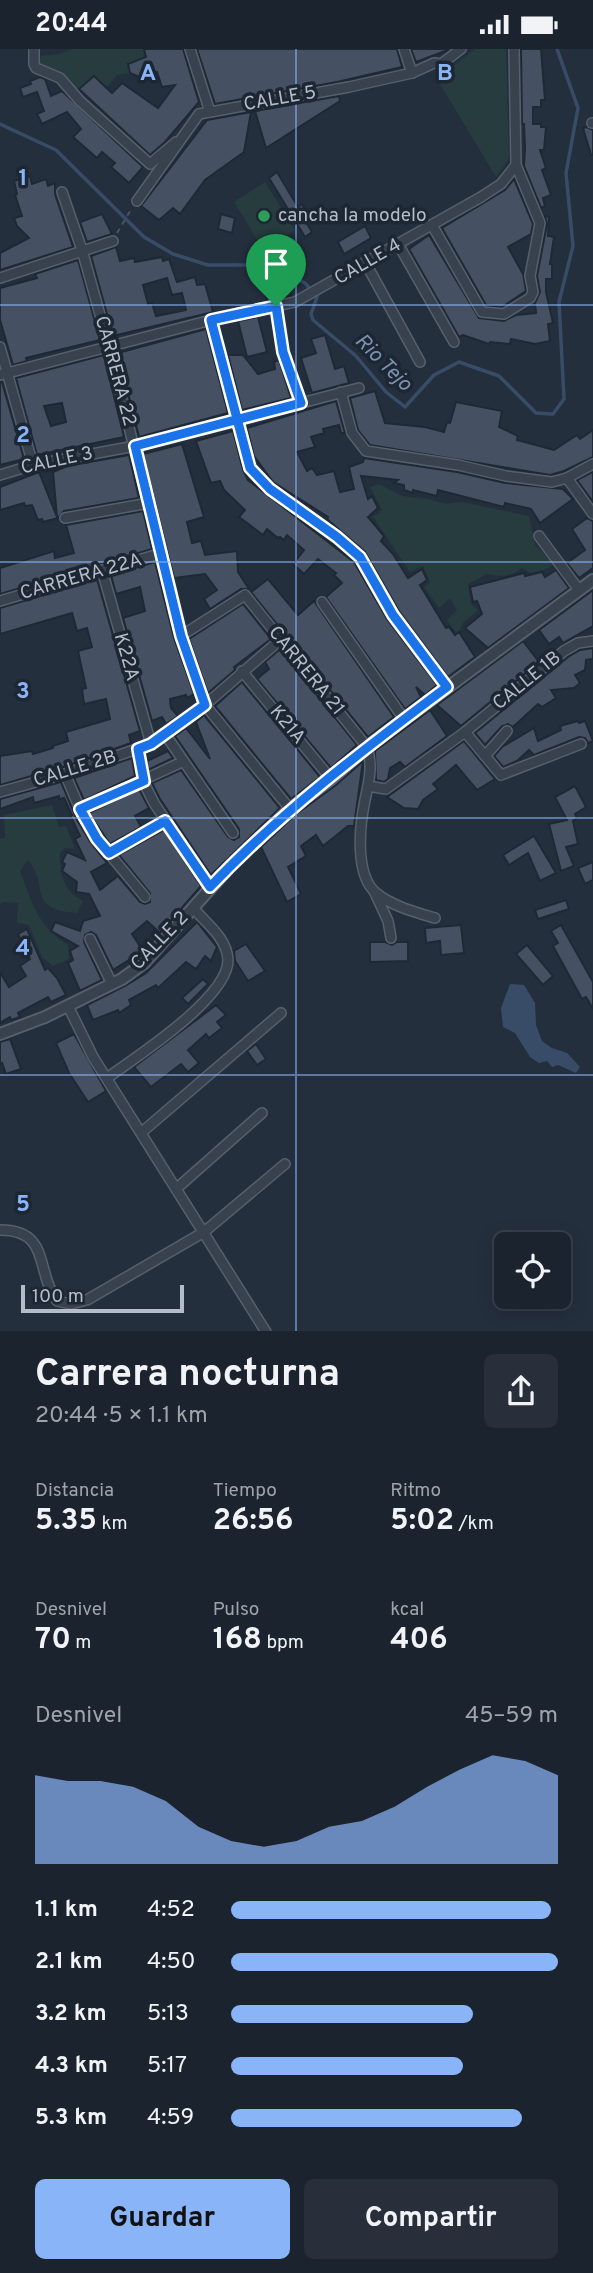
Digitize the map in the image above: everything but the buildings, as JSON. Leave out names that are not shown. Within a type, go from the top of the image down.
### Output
[{"type":"street","points":[[34,49],[34,64],[37,68],[60,78],[80,101],[150,164],[179,140]]},
{"type":"street","points":[[190,49],[210,112]]},
{"type":"street","points":[[404,49],[412,73]]},
{"type":"street","name":"CALLE 5","points":[[136,201],[199,114],[412,73],[434,63],[441,64],[461,49]]},
{"type":"street","points":[[432,225],[482,312],[503,314],[530,298],[533,292],[530,276],[540,223],[516,165],[514,49]]},
{"type":"street","name":"CALLE 4","points":[[4,374],[211,320],[295,302],[501,184],[516,165]]},
{"type":"street","name":"CARRERA 22","points":[[62,193],[82,250],[109,347],[181,636],[205,705],[290,809]]},
{"type":"street","points":[[0,278],[113,241]]},
{"type":"street","points":[[398,244],[454,342]]},
{"type":"street","points":[[365,262],[420,362]]},
{"type":"street","points":[[276,306],[283,352],[301,403]]},
{"type":"street","points":[[211,320],[250,468],[270,489],[360,557],[393,615],[447,687]]},
{"type":"street","points":[[0,347],[4,374],[33,465]]},
{"type":"street","name":"CALLE 3","points":[[0,475],[33,465],[135,446],[359,388]]},
{"type":"street","points":[[341,392],[352,433],[366,451],[552,482],[567,478],[593,464]]},
{"type":"street","points":[[567,478],[593,514]]},
{"type":"street","points":[[65,518],[149,503]]},
{"type":"street","points":[[539,536],[579,590]]},
{"type":"street","name":"CARRERA 22A","points":[[0,601],[162,554]]},
{"type":"street","name":"K22A","points":[[102,570],[151,744]]},
{"type":"street","name":"CALLE 2","points":[[0,1034],[68,1006],[112,984],[144,963],[210,887],[290,809],[404,719],[593,580]]},
{"type":"street","name":"CARRERA 21","points":[[181,636],[245,595],[367,747]]},
{"type":"street","points":[[323,603],[404,719]]},
{"type":"street","name":"CALLE 2B","points":[[0,792],[65,774],[151,744],[205,705],[280,640]]},
{"type":"street","name":"CALLE 1B","points":[[465,732],[564,650],[578,643],[593,641]]},
{"type":"street","name":"K21A","points":[[242,671],[331,779]]},
{"type":"street","points":[[485,756],[507,731]]},
{"type":"street","points":[[368,786],[386,789],[465,732],[502,775],[581,744]]},
{"type":"street","points":[[165,734],[233,833]]},
{"type":"street","points":[[367,747],[371,759],[362,816],[361,857],[365,874],[388,921],[391,938]]},
{"type":"street","points":[[138,749],[144,781],[165,821],[210,887]]},
{"type":"street","name":"CALLE 2B","points":[[80,809],[182,761]]},
{"type":"street","points":[[65,774],[97,839],[145,897]]},
{"type":"street","points":[[109,853],[165,821]]},
{"type":"street","points":[[374,891],[396,905],[435,918]]},
{"type":"street","points":[[107,1078],[190,1017],[212,993],[225,971],[228,961],[223,940],[193,908]]},
{"type":"street","points":[[90,939],[112,984]]},
{"type":"street","points":[[68,1006],[82,1038],[265,1331]]},
{"type":"street","points":[[142,1132],[281,1013]]},
{"type":"street","points":[[176,1189],[262,1114]]},
{"type":"street","points":[[0,1230],[21,1232],[29,1237],[40,1254],[48,1289],[57,1301],[71,1304],[88,1300],[204,1233],[285,1164]]},
{"type":"path","points":[[113,241],[136,201]]},
{"type":"green space","points":[[72,49],[144,49],[146,57],[128,64],[130,73],[117,75],[106,88],[94,76],[77,91],[38,64],[41,56]]},
{"type":"green space","points":[[475,49],[506,49],[509,158],[496,177],[437,79]]},
{"type":"green space","name":"cancha la modelo","points":[[265,182],[295,230],[263,249],[234,202]]},
{"type":"green space","points":[[379,484],[402,496],[445,504],[462,502],[529,516],[535,545],[554,564],[547,569],[530,573],[522,568],[506,575],[487,574],[468,584],[471,604],[478,610],[463,623],[458,635],[447,620],[457,610],[450,598],[439,608],[424,587],[430,582],[423,566],[410,572],[373,517],[382,510],[370,487]]},
{"type":"green space","points":[[52,805],[59,827],[66,826],[75,849],[65,848],[60,853],[60,861],[67,887],[83,901],[77,913],[50,907],[44,901],[35,870],[28,860],[20,871],[42,921],[68,945],[69,959],[53,966],[42,957],[29,925],[17,923],[18,903],[3,902],[0,905],[0,839],[5,838],[4,815]]},
{"type":"water","points":[[510,984],[524,985],[535,1003],[536,1025],[542,1041],[567,1053],[580,1067],[576,1073],[558,1065],[552,1067],[547,1061],[539,1063],[530,1057],[515,1033],[503,1027],[501,1008]]},
{"type":"waterway","name":"Rio Tejo","points":[[0,124],[56,150],[144,237],[173,254],[208,265],[271,265],[305,283],[317,297],[311,314],[313,320],[356,356],[386,392],[405,407],[434,375],[459,362],[499,376],[536,413],[553,414],[564,399],[559,302],[573,246],[566,173],[578,108],[557,49]]},
{"type":"place","name":"cancha la modelo","points":[[264,216]]},
{"type":"route","points":[[276,306],[211,320],[236,419],[250,468],[270,489],[360,557],[393,615],[447,687],[290,809],[210,887],[165,821],[109,853],[97,839],[80,809],[144,781],[138,749],[151,744],[205,705],[181,636],[135,446],[236,419],[301,403],[283,352],[276,306]]}]
